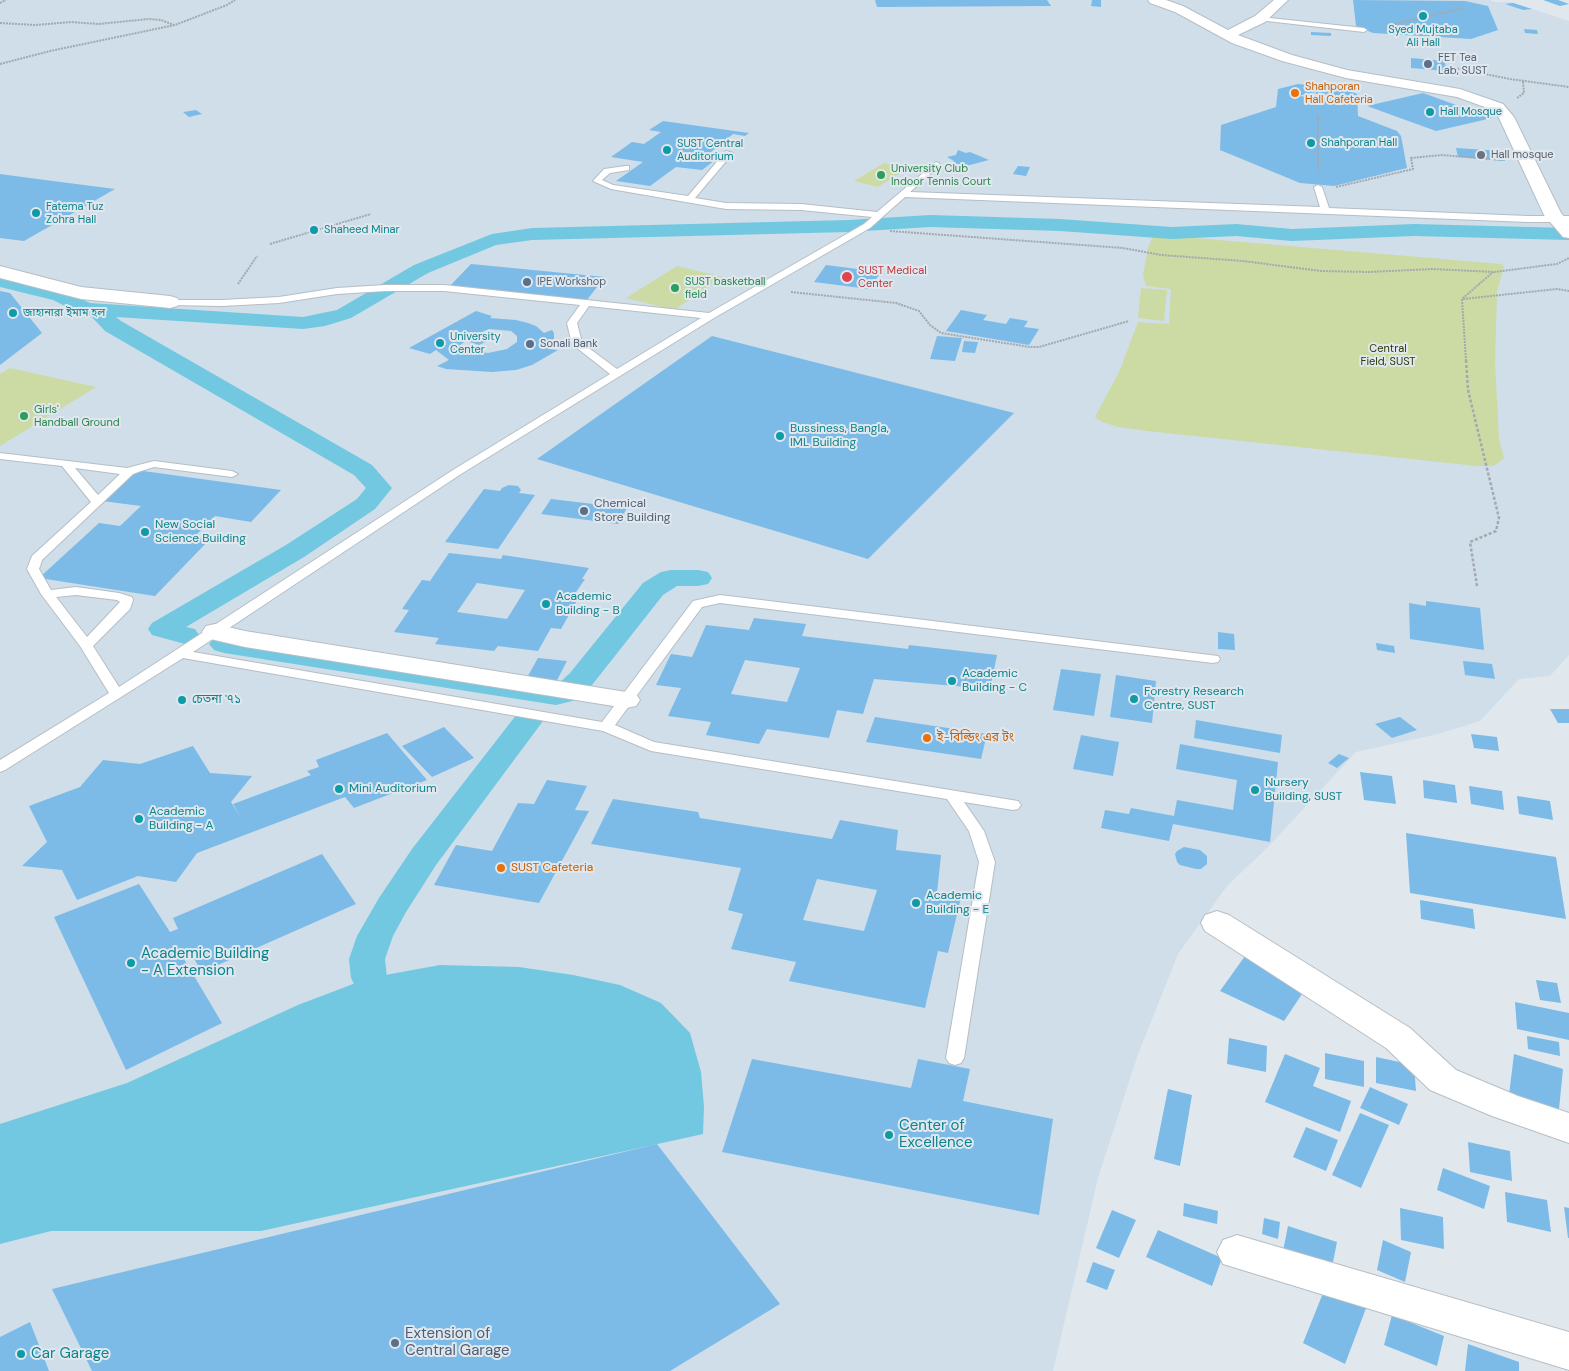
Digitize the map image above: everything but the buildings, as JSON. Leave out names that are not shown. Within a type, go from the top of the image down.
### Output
[{"type":"street","points":[[1154,0],[1179,9],[1227,35],[1268,52],[1315,67],[1346,74],[1443,89],[1472,96],[1498,107],[1506,117],[1553,215],[1566,226]]},
{"type":"street","points":[[1227,35],[1260,19],[1282,0]]},
{"type":"street","points":[[0,272],[81,293],[170,302]]},
{"type":"street","points":[[215,632],[245,640],[626,700]]},
{"type":"street","points":[[1217,923],[1398,1038],[1443,1080],[1505,1106],[1569,1128]]},
{"type":"street","points":[[1237,1252],[1569,1351]]},
{"type":"lane","points":[[1260,19],[1364,30]]},
{"type":"lane","points":[[690,199],[729,153]]},
{"type":"lane","points":[[0,767],[181,654],[458,472],[711,316],[870,223],[936,164]]},
{"type":"lane","points":[[626,168],[607,171],[598,181],[611,187],[726,206],[801,207],[870,223]]},
{"type":"lane","points":[[1318,187],[1325,210]]},
{"type":"lane","points":[[904,194],[1325,210],[1566,226]]},
{"type":"lane","points":[[170,302],[222,303],[278,300],[385,288],[444,288],[711,316]]},
{"type":"lane","points":[[586,303],[583,310],[572,323],[577,344],[617,374]]},
{"type":"lane","points":[[0,456],[129,472]]},
{"type":"lane","points":[[65,463],[97,502]]},
{"type":"lane","points":[[117,694],[86,645],[47,594],[33,569],[36,559],[129,472],[137,468],[154,464],[232,474]]},
{"type":"lane","points":[[47,594],[76,591],[119,597],[127,600],[125,606],[86,645]]},
{"type":"lane","points":[[606,727],[698,604],[720,599],[1213,659]]},
{"type":"lane","points":[[181,654],[606,727],[651,746],[1013,805]]},
{"type":"lane","points":[[952,795],[976,831],[987,862],[956,1058]]},
{"type":"path","points":[[1,1],[6,0]]},
{"type":"path","points":[[0,64],[50,51],[174,25],[227,6],[235,0]]},
{"type":"path","points":[[1386,26],[1464,8]]},
{"type":"path","points":[[0,23],[34,25],[71,22],[98,24],[149,19],[161,20],[174,25]]},
{"type":"path","points":[[1454,68],[1510,80],[1569,87]]},
{"type":"path","points":[[1317,92],[1317,106]]},
{"type":"path","points":[[1318,114],[1318,173]]},
{"type":"path","points":[[1318,187],[1332,187],[1413,168],[1411,158],[1442,155],[1507,160]]},
{"type":"path","points":[[270,244],[371,214]]},
{"type":"path","points":[[870,223],[1123,248],[1161,255],[1243,261],[1321,272],[1370,272],[1433,268],[1494,272],[1557,264],[1569,258]]},
{"type":"path","points":[[233,291],[257,256]]},
{"type":"path","points":[[1462,299],[1494,272]]},
{"type":"path","points":[[758,288],[896,303],[919,311],[930,325],[941,333],[1030,347],[1039,347],[1129,321]]},
{"type":"path","points":[[1462,299],[1557,289],[1569,291]]},
{"type":"path","points":[[1462,299],[1468,390],[1499,518],[1496,531],[1470,542],[1477,586]]},
{"type":"shaded area","points":[[0,0],[1490,0],[1495,2],[1511,2],[1569,21],[1569,655],[1550,676],[1519,679],[1480,721],[1438,734],[1356,752],[1268,847],[1227,886],[1178,954],[1137,1057],[1098,1178],[1053,1371],[0,1371]]},
{"type":"green space","name":"University Club Indoor Tennis Court","points":[[884,163],[908,168],[878,187],[854,181]]},
{"type":"green space","name":"Central Field, SUST","points":[[1153,236],[1502,264],[1504,267],[1497,291],[1495,363],[1499,439],[1504,458],[1494,466],[1477,466],[1147,431],[1118,427],[1102,422],[1095,417],[1120,370],[1138,322],[1169,324],[1171,289],[1146,286],[1143,275],[1148,248]]},
{"type":"green space","name":"SUST basketball field","points":[[677,266],[723,277],[674,310],[626,298]]},
{"type":"green space","points":[[1141,288],[1167,290],[1164,321],[1138,318]]},
{"type":"green space","name":"Girls' Handball Ground","points":[[10,368],[96,387],[0,446],[0,374]]},
{"type":"water","points":[[440,965],[519,967],[573,975],[620,985],[661,1003],[690,1033],[701,1072],[704,1107],[703,1134],[261,1231],[51,1231],[0,1244],[0,1124],[127,1083],[298,1005],[369,978]]},
{"type":"waterway","points":[[0,281],[60,296],[86,309],[303,323],[325,320],[344,314],[421,269],[492,240],[532,234],[849,226],[930,221],[1060,225],[1172,233],[1236,230],[1292,235],[1414,230],[1569,234]]},
{"type":"waterway","points":[[97,310],[113,326],[363,470],[379,488],[366,504],[295,551],[162,629],[185,635]]},
{"type":"waterway","points":[[224,644],[556,696],[565,694],[581,679],[653,589],[671,578],[698,578]]},
{"type":"waterway","points":[[369,978],[367,959],[375,936],[391,907],[424,857],[528,721]]},
{"type":"place","name":"Syed Mujtaba Ali Hall","points":[[1423,16]]},
{"type":"place","name":"FET Tea Lab, SUST","points":[[1428,64]]},
{"type":"place","name":"Shahporan Hall Cafeteria","points":[[1295,93]]},
{"type":"place","name":"Hall Mosque","points":[[1430,112]]},
{"type":"place","name":"Shahporan Hall","points":[[1311,143]]},
{"type":"place","name":"SUST Central Auditorium","points":[[667,150]]},
{"type":"place","name":"Hall mosque","points":[[1481,155]]},
{"type":"place","name":"University Club Indoor Tennis Court","points":[[881,175]]},
{"type":"place","name":"Fatema Tuz Zohra Hall","points":[[36,213]]},
{"type":"place","name":"Shaheed Minar","points":[[314,230]]},
{"type":"place","name":"SUST Medical Center","points":[[847,277]]},
{"type":"place","name":"IPE Workshop","points":[[527,282]]},
{"type":"place","name":"SUST basketball field","points":[[675,288]]},
{"type":"place","name":"জাহানারা ইমাম হল","points":[[13,313]]},
{"type":"place","name":"University Center","points":[[440,343]]},
{"type":"place","name":"Sonali Bank","points":[[530,344]]},
{"type":"place","name":"Girls' Handball Ground","points":[[24,416]]},
{"type":"place","name":"Bussiness, Bangla, IML Building","points":[[780,436]]},
{"type":"place","name":"Chemical Store Building","points":[[584,511]]},
{"type":"place","name":"New Social Science Building","points":[[145,532]]},
{"type":"place","name":"Academic Building - B","points":[[546,604]]},
{"type":"place","name":"Academic Building - C","points":[[952,681]]},
{"type":"place","name":"Forestry Research Centre, SUST","points":[[1134,699]]},
{"type":"place","name":"চেতনা '৭১","points":[[182,700]]},
{"type":"place","name":"ই-বিল্ডিং এর টং","points":[[927,738]]},
{"type":"place","name":"Mini Auditorium","points":[[339,789]]},
{"type":"place","name":"Nursery Building, SUST","points":[[1255,790]]},
{"type":"place","name":"Academic Building - A","points":[[139,819]]},
{"type":"place","name":"SUST Cafeteria","points":[[501,868]]},
{"type":"place","name":"Academic Building - E","points":[[916,903]]},
{"type":"place","name":"Academic Building - A Extension","points":[[131,963]]},
{"type":"place","name":"Center of Excellence","points":[[889,1135]]},
{"type":"place","name":"Extension of Central Garage","points":[[395,1343]]},
{"type":"place","name":"Car Garage","points":[[21,1354]]}]
